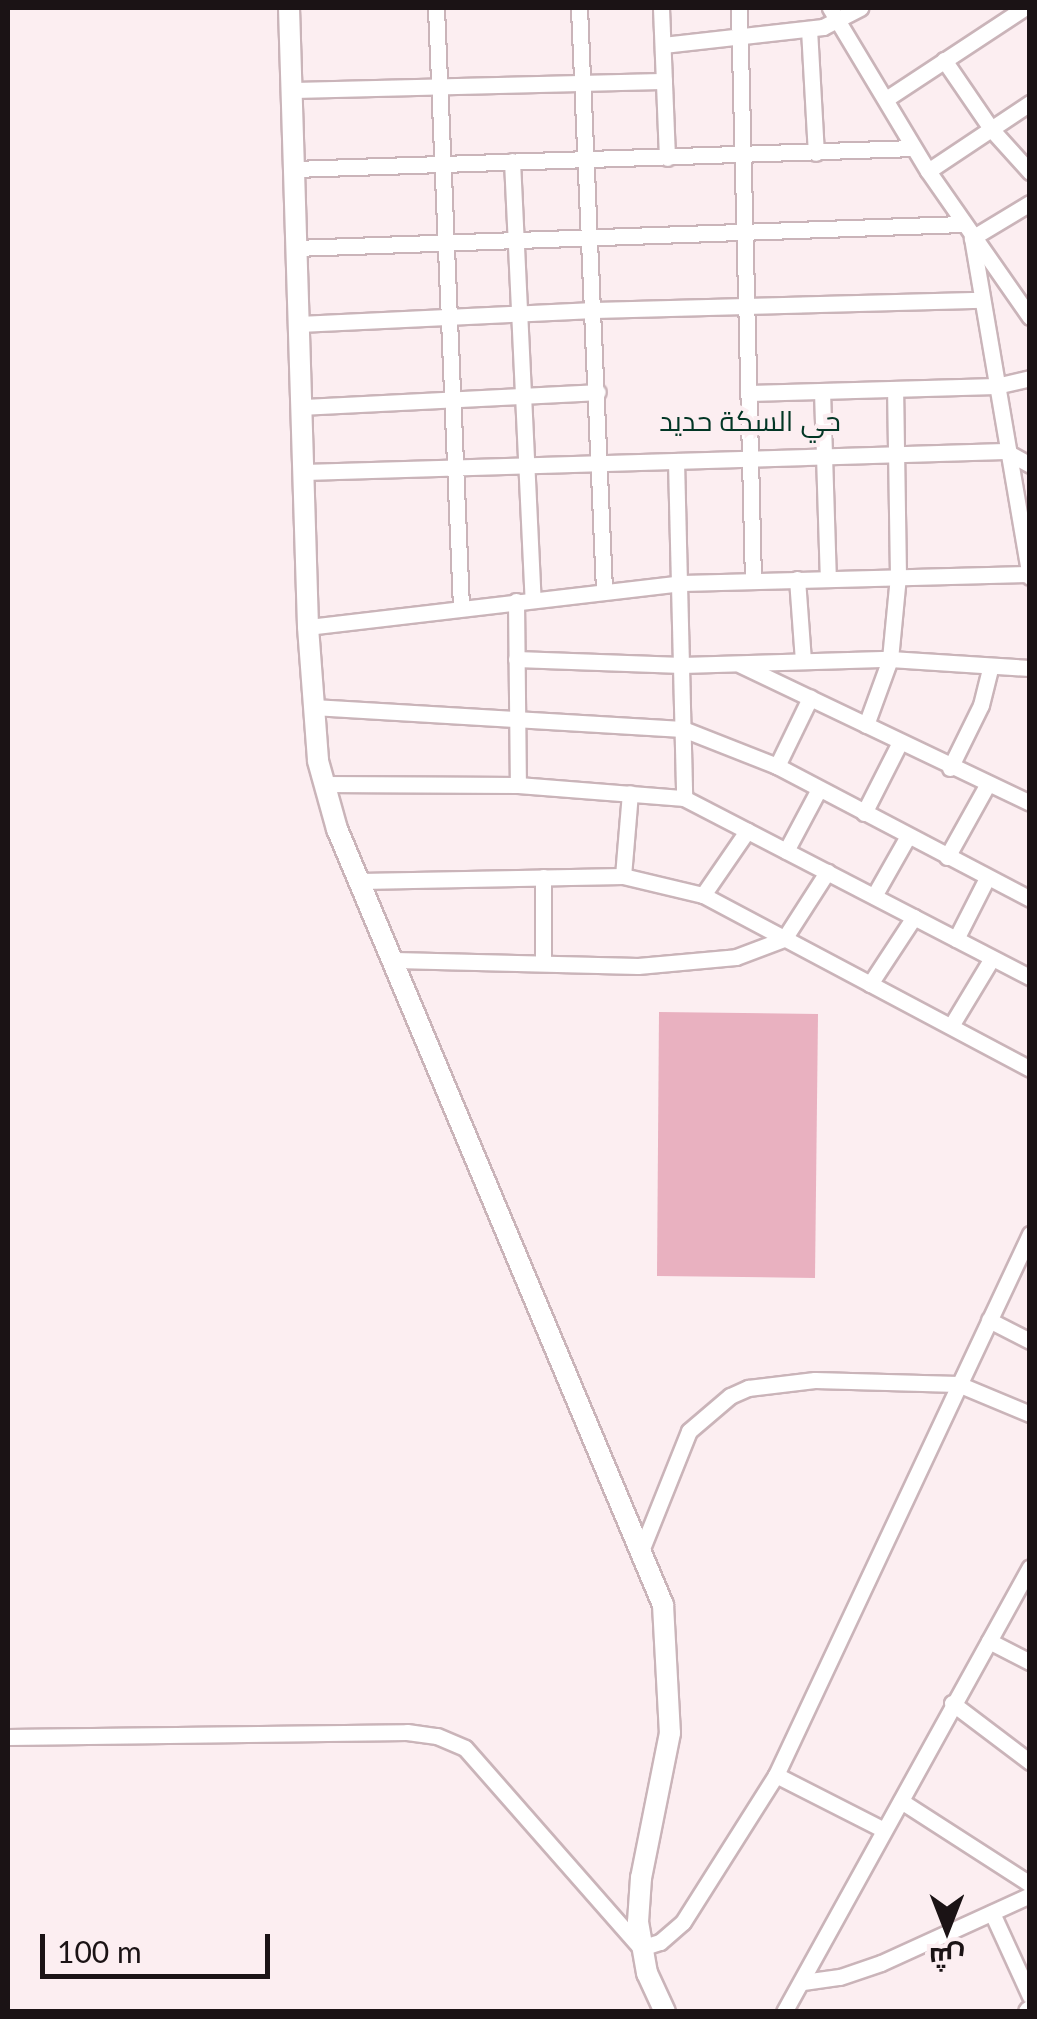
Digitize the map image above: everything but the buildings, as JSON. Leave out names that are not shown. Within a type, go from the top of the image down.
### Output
[{"type":"street","points":[[289,8],[308,626],[312,707],[323,784],[663,1604],[671,1694],[670,1733],[641,1878],[638,1922],[641,1948],[665,2012]]},
{"type":"street","points":[[436,8],[436,86],[461,608]]},
{"type":"street","points":[[579,8],[604,591]]},
{"type":"street","points":[[661,8],[666,158]]},
{"type":"street","points":[[739,8],[754,580]]},
{"type":"street","points":[[663,45],[810,29],[836,14],[860,8]]},
{"type":"street","points":[[886,99],[1026,9]]},
{"type":"street","points":[[836,14],[913,148],[1030,318]]},
{"type":"street","points":[[810,29],[816,153]]},
{"type":"street","points":[[944,60],[992,130],[1030,172]]},
{"type":"street","points":[[292,90],[664,81]]},
{"type":"street","points":[[928,171],[1030,103]]},
{"type":"street","points":[[294,169],[913,148]]},
{"type":"street","points":[[512,162],[534,599]]},
{"type":"street","points":[[972,238],[1030,203]]},
{"type":"street","points":[[295,248],[962,224]]},
{"type":"street","points":[[308,626],[680,583],[1029,576],[972,238]]},
{"type":"street","points":[[299,324],[594,310],[982,300]]},
{"type":"street","points":[[750,394],[996,386],[1030,378]]},
{"type":"street","points":[[866,725],[890,659],[898,576],[895,389]]},
{"type":"street","points":[[822,391],[828,578]]},
{"type":"street","points":[[302,407],[598,392]]},
{"type":"street","points":[[304,472],[1005,451],[1030,465]]},
{"type":"street","points":[[676,462],[684,798]]},
{"type":"street","points":[[796,579],[803,660]]},
{"type":"street","points":[[516,601],[518,784]]},
{"type":"street","points":[[516,658],[682,665],[890,659],[1030,668]]},
{"type":"street","points":[[737,664],[1030,804]]},
{"type":"street","points":[[950,768],[981,704],[990,668]]},
{"type":"street","points":[[776,766],[810,698]]},
{"type":"street","points":[[312,707],[683,729],[776,766],[1030,899]]},
{"type":"street","points":[[864,813],[900,742]]},
{"type":"street","points":[[323,784],[518,784],[684,798],[1030,977]]},
{"type":"street","points":[[947,857],[986,785]]},
{"type":"street","points":[[786,851],[819,789]]},
{"type":"street","points":[[623,876],[630,793]]},
{"type":"street","points":[[703,896],[747,830]]},
{"type":"street","points":[[874,896],[908,836]]},
{"type":"street","points":[[394,960],[708,962],[736,957],[784,939],[827,872]]},
{"type":"street","points":[[543,876],[543,963]]},
{"type":"street","points":[[360,881],[623,876],[703,896],[1030,1068]]},
{"type":"street","points":[[956,939],[987,878]]},
{"type":"street","points":[[870,984],[914,917]]},
{"type":"street","points":[[952,1026],[992,958]]},
{"type":"street","points":[[641,1948],[660,1942],[683,1922],[776,1775],[958,1384],[1023,1266],[1030,1234]]},
{"type":"street","points":[[990,1320],[1030,1341]]},
{"type":"street","points":[[641,1551],[689,1430],[730,1396],[763,1383],[958,1384],[1030,1414]]},
{"type":"street","points":[[784,2012],[1030,1567]]},
{"type":"street","points":[[989,1642],[1030,1662]]},
{"type":"street","points":[[952,1703],[1030,1762]]},
{"type":"street","points":[[8,1737],[407,1732],[437,1736],[465,1748],[641,1948]]},
{"type":"street","points":[[776,1775],[884,1830]]},
{"type":"street","points":[[901,1802],[1030,1884]]},
{"type":"street","points":[[803,1982],[840,1977],[881,1963],[1030,1895]]},
{"type":"street","points":[[992,1914],[1030,1996]]},
{"type":"shaded area","points":[[659,1012],[818,1014],[815,1278],[657,1276]]},
{"type":"district","name":"حي السكة حديد","points":[[750,420]]}]
